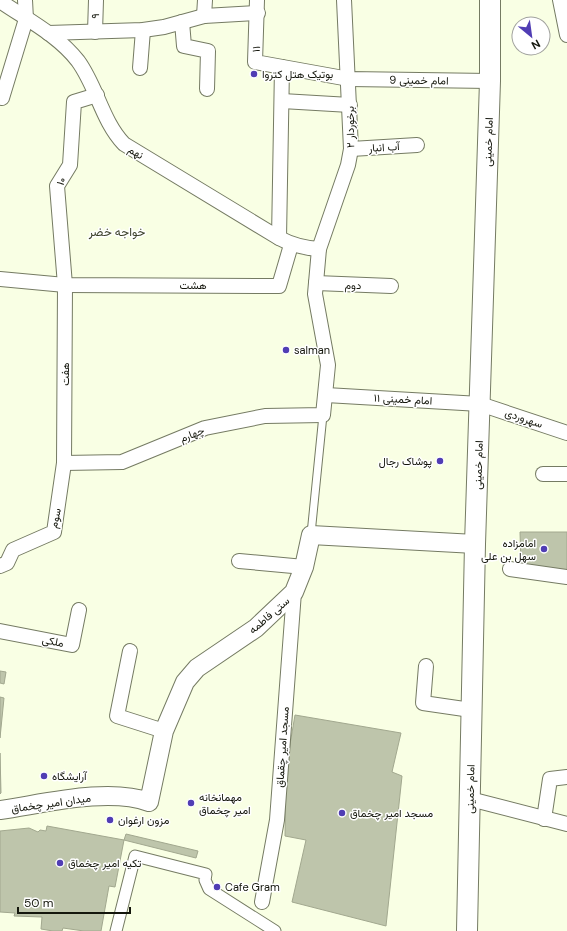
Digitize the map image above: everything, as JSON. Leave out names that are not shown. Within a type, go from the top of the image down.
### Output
[{"type":"main road","name":"امام خمینی","points":[[467,931],[475,544],[490,81],[490,0]]},
{"type":"street","points":[[0,97],[2,98],[26,19],[25,0]]},
{"type":"street","name":"۹","points":[[95,32],[96,0]]},
{"type":"street","points":[[204,16],[205,0]]},
{"type":"street","name":"برخوردار ۲","points":[[323,415],[328,365],[315,294],[319,249],[348,165],[352,149],[344,0]]},
{"type":"street","points":[[560,0],[567,35]]},
{"type":"street","name":"نهم","points":[[0,1],[48,33],[77,61],[97,95],[113,133],[124,144],[291,245],[319,249]]},
{"type":"street","points":[[48,33],[142,30],[257,6]]},
{"type":"street","name":"۱۱","points":[[257,6],[255,62],[349,78]]},
{"type":"street","points":[[182,22],[184,46],[208,51],[206,89]]},
{"type":"street","points":[[140,68],[142,30]]},
{"type":"street","points":[[279,238],[282,67]]},
{"type":"street","name":"امام خمینی 9","points":[[349,78],[490,81]]},
{"type":"street","name":"۱۰","points":[[65,285],[58,186],[70,165],[74,102],[97,95]]},
{"type":"street","points":[[282,101],[350,105]]},
{"type":"street","name":"آب انبار","points":[[352,149],[417,145]]},
{"type":"street","name":"هشت","points":[[65,285],[279,286],[291,245]]},
{"type":"street","points":[[0,279],[65,285]]},
{"type":"street","name":"دوم","points":[[316,284],[391,286]]},
{"type":"street","name":"هفت","points":[[64,463],[65,285]]},
{"type":"street","name":"امام خمینی ۱۱","points":[[326,395],[480,404]]},
{"type":"street","name":"سهروردی","points":[[480,404],[567,433]]},
{"type":"street","name":"چهارم","points":[[64,463],[122,462],[205,428],[265,416],[323,415]]},
{"type":"street","name":"سوم","points":[[0,566],[7,563],[13,550],[54,532],[64,463]]},
{"type":"street","points":[[543,474],[567,474]]},
{"type":"street","points":[[311,535],[475,544]]},
{"type":"street","name":"ستی فاطمه","points":[[149,802],[164,731],[185,682],[197,668],[256,628],[294,592],[304,567],[311,535]]},
{"type":"street","points":[[239,561],[304,567]]},
{"type":"street","points":[[510,569],[567,577]]},
{"type":"street","name":"مسجد امیر چقماق","points":[[262,902],[277,820],[294,592]]},
{"type":"street","name":"ملکی","points":[[0,631],[72,645],[79,610]]},
{"type":"street","points":[[130,651],[118,716],[164,731]]},
{"type":"street","points":[[426,666],[423,703],[471,710]]},
{"type":"street","points":[[544,819],[550,779],[567,778]]},
{"type":"street","name":"میدان امیر چخماق","points":[[0,810],[81,797],[120,796],[149,802]]},
{"type":"street","points":[[470,799],[567,824]]},
{"type":"street","points":[[116,931],[135,856],[206,874],[205,880],[209,889],[275,931]]},
{"type":"lane","points":[[311,535],[323,415]]},
{"type":"building","name":"امامزاده سهل بن علی","points":[[520,532],[567,532],[567,573],[521,566]]},
{"type":"building","points":[[0,671],[6,672],[4,684],[0,683]]},
{"type":"building","points":[[0,697],[4,698],[0,738]]},
{"type":"building","name":"مسجد امیر چخماق","points":[[295,715],[401,733],[392,772],[402,776],[386,926],[292,902],[306,840],[285,836],[286,768]]},
{"type":"building","points":[[0,753],[1,793],[0,794]]},
{"type":"building","name":"تکیه امیر چخماق","points":[[47,826],[124,840],[115,887],[109,886],[101,931],[84,931],[63,928],[62,931],[41,929],[42,917],[14,916],[15,913],[0,912],[0,831],[29,828],[38,832],[40,830],[46,831]]},
{"type":"building","points":[[126,834],[198,851],[196,858],[124,840]]},
{"type":"place","name":"بوتیک هتل کتروا","points":[[254,74]]},
{"type":"place","name":"salman","points":[[286,350]]},
{"type":"place","name":"پوشاک رجال","points":[[440,461]]},
{"type":"place","name":"امامزاده سهل بن علی","points":[[544,549]]},
{"type":"place","name":"آرایشگاه","points":[[44,776]]},
{"type":"place","name":"مهمانخانه امیر چخماق","points":[[191,803]]},
{"type":"place","name":"مسجد امیر چخماق","points":[[342,813]]},
{"type":"place","name":"مزون ارغوان","points":[[110,820]]},
{"type":"place","name":"تکیه امیر چخماق","points":[[60,863]]},
{"type":"place","name":"Cafe Gram","points":[[217,887]]},
{"type":"district","name":"خواجه خضر","points":[[117,232]]}]
